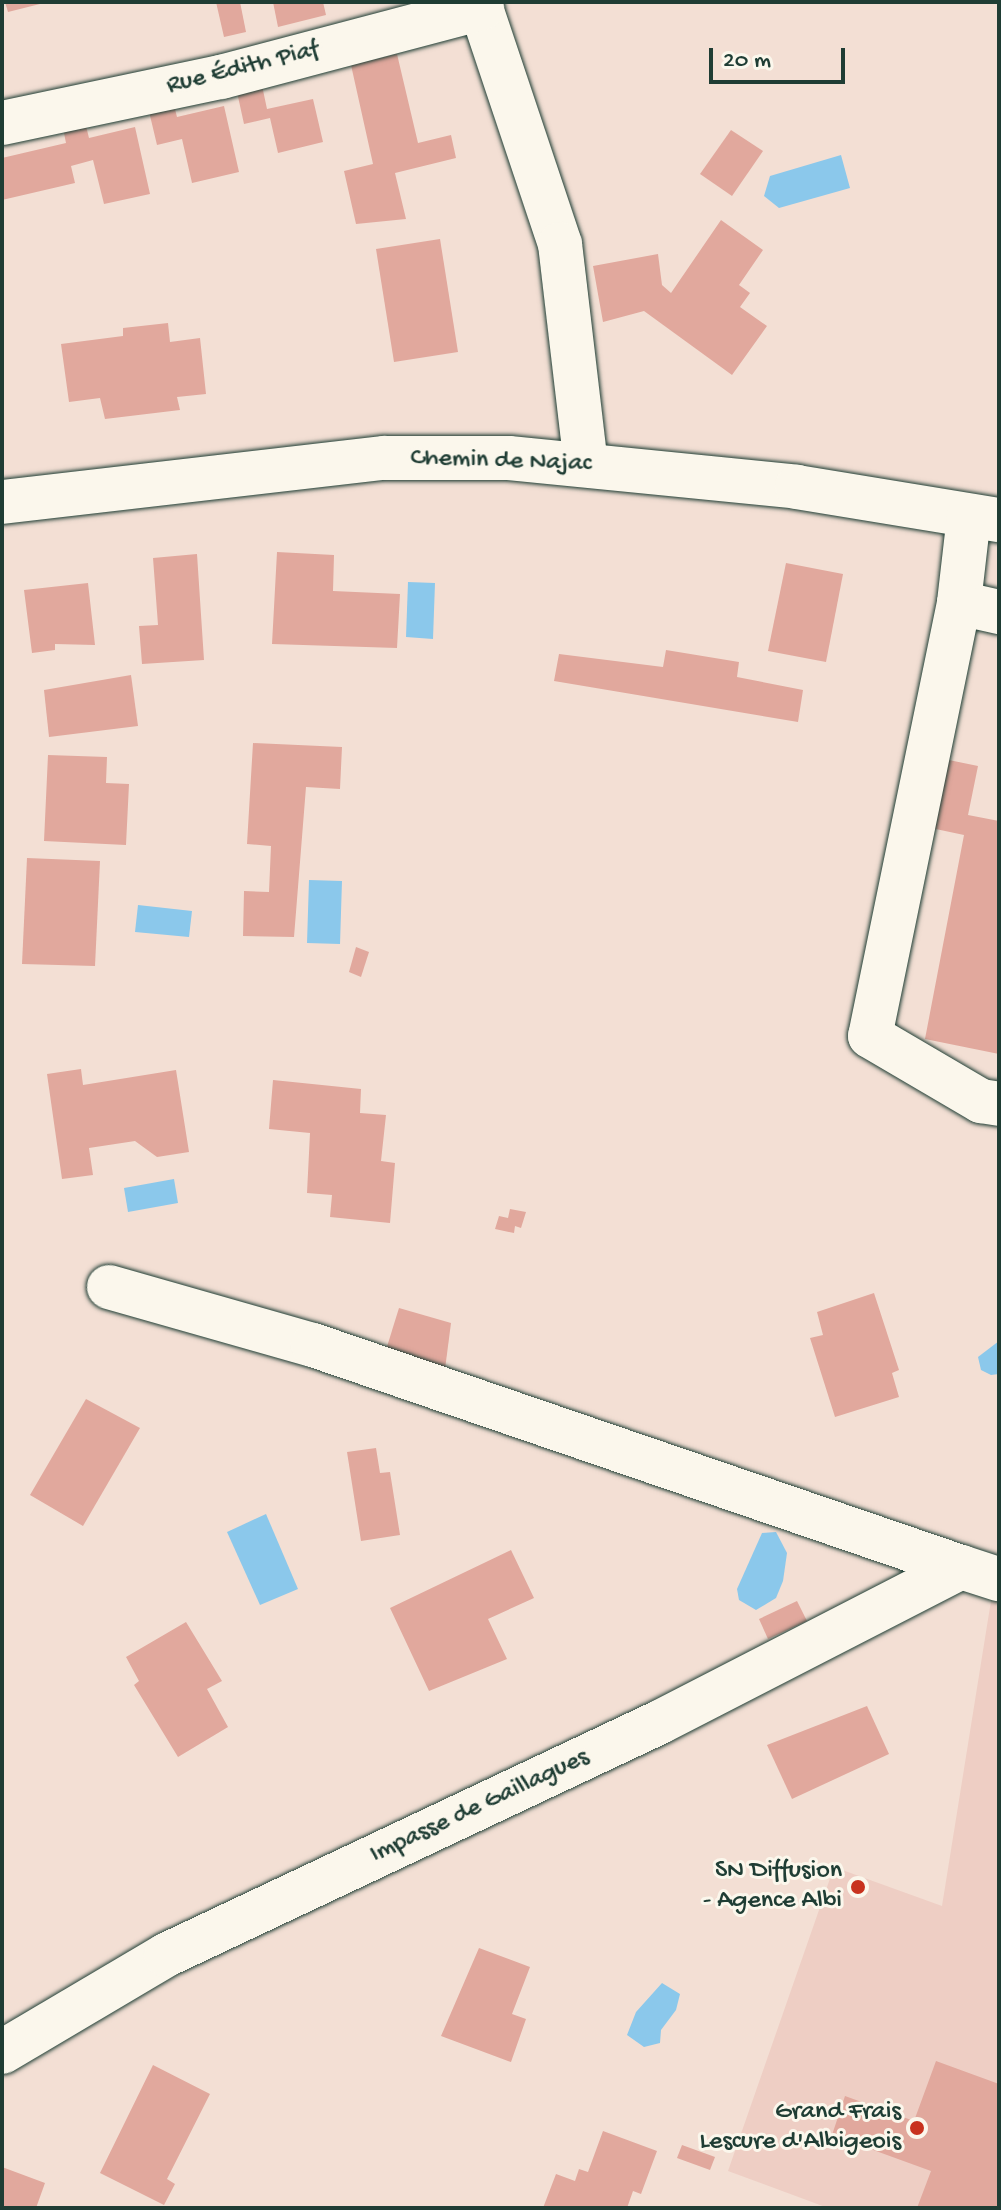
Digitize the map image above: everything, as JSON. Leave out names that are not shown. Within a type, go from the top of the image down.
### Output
[{"type":"street","name":"Rue Édith Piaf","points":[[2,123],[221,77],[480,5]]},
{"type":"street","points":[[480,5],[560,244],[586,464]]},
{"type":"street","name":"Chemin de Najac","points":[[2,502],[384,458],[586,464],[797,487],[984,518]]},
{"type":"street","points":[[984,518],[979,607],[870,1036],[981,1101],[999,1104]]},
{"type":"street","name":"Impasse de Gaillagues","points":[[109,1287],[313,1345],[980,1573]]},
{"type":"street","name":"Impasse de Gaillagues","points":[[2,2052],[166,1955],[980,1573]]},
{"type":"shaded area","name":"SN Diffusion - Agence Albi","points":[[999,1551],[999,2208],[828,2208],[728,2171],[834,1867],[942,1906]]},
{"type":"water","points":[[841,155],[850,188],[779,208],[764,196],[770,176]]},
{"type":"water","points":[[408,582],[435,583],[433,639],[406,637]]},
{"type":"water","points":[[309,880],[342,881],[340,944],[307,943]]},
{"type":"water","points":[[138,905],[192,911],[189,937],[135,932]]},
{"type":"water","points":[[174,1179],[178,1203],[128,1212],[124,1188]]},
{"type":"water","points":[[999,1341],[999,1374],[991,1375],[981,1370],[978,1357]]},
{"type":"water","points":[[266,1514],[298,1589],[260,1605],[227,1532]]},
{"type":"water","points":[[776,1532],[787,1553],[783,1581],[776,1598],[756,1610],[739,1600],[737,1589],[762,1533]]},
{"type":"water","points":[[662,1983],[680,1994],[676,2010],[661,2030],[660,2043],[644,2047],[627,2035],[636,2012]]},
{"type":"building","points":[[5,2],[44,2],[44,3],[8,12]]},
{"type":"building","points":[[216,2],[240,2],[246,32],[224,37]]},
{"type":"building","points":[[273,2],[323,2],[326,15],[278,27]]},
{"type":"building","points":[[397,54],[418,143],[451,135],[456,158],[395,173],[406,219],[356,224],[344,171],[373,164],[351,65]]},
{"type":"building","points":[[260,76],[267,109],[313,99],[323,142],[278,153],[270,118],[244,124],[235,83]]},
{"type":"building","points":[[172,97],[177,117],[224,106],[239,172],[192,183],[182,139],[157,145],[147,103]]},
{"type":"building","points":[[84,118],[89,138],[135,127],[150,194],[104,204],[93,160],[71,166],[75,183],[2,200],[2,158],[66,143],[62,123]]},
{"type":"building","points":[[731,130],[763,151],[732,196],[700,174]]},
{"type":"building","points":[[721,220],[763,250],[739,285],[750,293],[740,307],[767,326],[732,375],[644,311],[603,322],[593,266],[658,254],[662,285],[671,293]]},
{"type":"building","points":[[440,239],[458,352],[394,362],[376,249]]},
{"type":"building","points":[[168,323],[170,342],[200,338],[206,394],[177,397],[180,410],[105,419],[100,398],[69,402],[61,344],[123,336],[123,328]]},
{"type":"building","points":[[277,552],[334,555],[333,591],[400,594],[397,648],[272,644]]},
{"type":"building","points":[[197,554],[204,660],[142,664],[139,626],[158,625],[153,558]]},
{"type":"building","points":[[786,563],[843,574],[826,662],[768,651]]},
{"type":"building","points":[[88,583],[95,645],[55,644],[55,650],[32,653],[24,590]]},
{"type":"building","points":[[666,650],[739,662],[737,677],[803,690],[798,722],[554,681],[559,654],[663,667]]},
{"type":"building","points":[[131,675],[138,726],[49,737],[44,690]]},
{"type":"building","points":[[253,743],[342,747],[340,789],[306,787],[294,937],[243,936],[244,891],[269,892],[271,846],[247,844]]},
{"type":"building","points":[[48,755],[107,757],[106,783],[129,784],[126,845],[44,841]]},
{"type":"building","points":[[944,759],[978,766],[968,815],[999,821],[999,1054],[925,1039],[964,835],[931,828]]},
{"type":"building","points":[[27,858],[100,861],[95,966],[22,964]]},
{"type":"building","points":[[356,947],[369,952],[361,977],[349,972]]},
{"type":"building","points":[[81,1069],[83,1085],[176,1070],[189,1152],[157,1157],[135,1141],[89,1148],[93,1175],[62,1179],[47,1074]]},
{"type":"building","points":[[273,1080],[361,1089],[360,1113],[386,1115],[381,1161],[395,1163],[390,1223],[330,1217],[332,1195],[307,1193],[310,1133],[269,1129]]},
{"type":"building","points":[[510,1209],[526,1212],[521,1228],[515,1226],[514,1233],[495,1229],[499,1216],[508,1218]]},
{"type":"building","points":[[874,1293],[899,1370],[892,1373],[899,1397],[835,1417],[810,1338],[823,1335],[817,1312]]},
{"type":"building","points":[[399,1308],[451,1323],[444,1377],[385,1353]]},
{"type":"building","points":[[86,1399],[140,1428],[83,1526],[30,1495]]},
{"type":"building","points":[[376,1448],[380,1473],[390,1472],[400,1535],[361,1541],[347,1452]]},
{"type":"building","points":[[511,1550],[534,1598],[488,1619],[507,1659],[429,1691],[390,1608]]},
{"type":"building","points":[[797,1601],[807,1621],[768,1639],[759,1619]]},
{"type":"building","points":[[186,1622],[222,1681],[207,1689],[228,1727],[178,1757],[134,1685],[139,1681],[126,1657]]},
{"type":"building","points":[[867,1706],[889,1754],[792,1799],[767,1745]]},
{"type":"building","points":[[479,1948],[530,1967],[512,2014],[526,2019],[511,2062],[441,2036]]},
{"type":"building","name":"Grand Frais Lescure d'Albigeois","points":[[936,2061],[999,2084],[999,2208],[917,2208],[931,2171],[832,2135],[845,2096],[914,2121]]},
{"type":"building","points":[[153,2065],[210,2094],[167,2179],[175,2184],[164,2205],[100,2173]]},
{"type":"building","points":[[603,2131],[657,2151],[641,2194],[633,2191],[627,2208],[543,2208],[556,2174],[575,2181],[579,2169],[588,2172]]},
{"type":"building","points":[[682,2145],[715,2157],[710,2170],[677,2158]]},
{"type":"building","points":[[2,2167],[45,2183],[36,2208],[2,2208]]},
{"type":"place","name":"SN Diffusion - Agence Albi","points":[[858,1887]]},
{"type":"place","name":"Grand Frais Lescure d'Albigeois","points":[[917,2128]]}]
